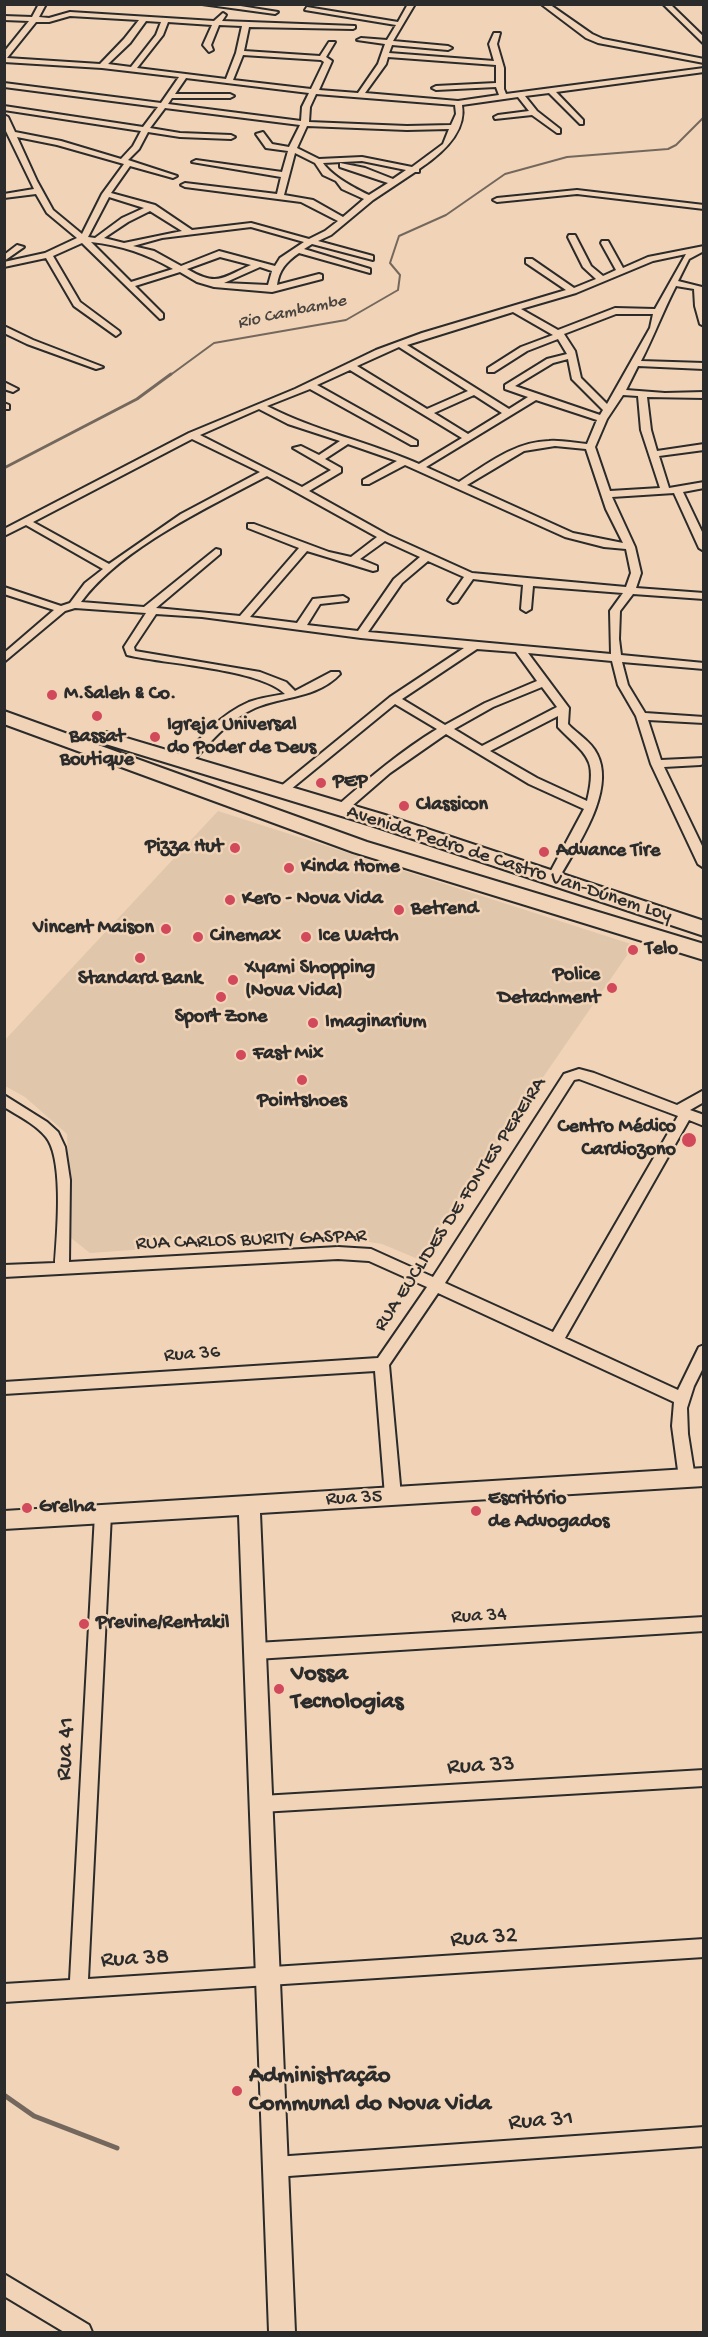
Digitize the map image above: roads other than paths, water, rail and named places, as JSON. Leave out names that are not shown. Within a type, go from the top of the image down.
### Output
[{"type":"highway","name":"Avenida Pedro de Castro Van-Dúnem Loy","points":[[4,705],[185,763],[378,820],[704,929]]},
{"type":"highway","name":"Avenida Pedro de Castro Van-Dúnem Loy","points":[[4,717],[360,847],[698,951]]},
{"type":"highway","points":[[360,847],[378,847],[389,839],[388,827],[378,820]]},
{"type":"highway","points":[[442,874],[431,867],[428,860],[429,855],[441,846],[459,847]]},
{"type":"street","points":[[4,59],[34,20],[43,4]]},
{"type":"street","points":[[206,4],[275,12]]},
{"type":"street","points":[[359,96],[387,56],[389,42],[412,4]]},
{"type":"street","points":[[472,4],[481,4]]},
{"type":"street","points":[[544,4],[594,39],[640,51],[679,55],[704,61]]},
{"type":"street","points":[[666,4],[704,42]]},
{"type":"street","points":[[102,66],[127,41],[147,6]]},
{"type":"street","points":[[209,51],[207,45],[217,22],[231,6]]},
{"type":"street","points":[[296,27],[309,7],[400,24]]},
{"type":"street","points":[[4,18],[53,19],[70,14],[246,25],[353,27]]},
{"type":"street","points":[[133,69],[159,35],[166,19]]},
{"type":"street","points":[[229,81],[240,53],[246,25]]},
{"type":"street","points":[[497,35],[493,44],[500,68],[499,85],[504,98]]},
{"type":"street","points":[[361,40],[448,48]]},
{"type":"street","points":[[322,58],[332,44]]},
{"type":"street","points":[[240,53],[322,58],[328,61],[306,107],[305,122],[292,150],[280,197]]},
{"type":"street","points":[[387,56],[497,63]]},
{"type":"street","points":[[4,59],[133,69],[315,92],[458,103],[704,70]]},
{"type":"street","points":[[128,164],[124,158],[136,147],[147,127],[184,76]]},
{"type":"street","points":[[207,96],[218,80]]},
{"type":"street","points":[[4,85],[305,122],[359,132],[453,127]]},
{"type":"street","points":[[436,88],[499,85]]},
{"type":"street","points":[[552,92],[580,122]]},
{"type":"street","points":[[169,96],[230,96]]},
{"type":"street","points":[[521,96],[534,114],[557,131]]},
{"type":"street","points":[[272,289],[276,269],[283,260],[311,241],[328,233],[370,198],[416,170],[446,145],[460,114],[458,103]]},
{"type":"street","points":[[4,108],[147,127],[201,138],[231,137]]},
{"type":"street","points":[[498,117],[534,114]]},
{"type":"street","points":[[4,117],[50,211],[83,239],[160,316]]},
{"type":"street","points":[[147,127],[196,129]]},
{"type":"street","points":[[13,134],[58,143],[173,176]]},
{"type":"street","points":[[260,134],[269,146],[302,152],[318,161],[326,172],[339,179],[345,187],[370,198]]},
{"type":"street","points":[[318,161],[362,159],[416,170]]},
{"type":"street","points":[[196,162],[228,174],[285,175]]},
{"type":"street","points":[[83,239],[106,194],[128,164]]},
{"type":"street","points":[[343,165],[395,183]]},
{"type":"street","points":[[219,191],[228,174]]},
{"type":"street","points":[[184,185],[310,202],[343,220]]},
{"type":"street","points":[[4,195],[39,190]]},
{"type":"street","points":[[497,200],[578,192],[704,207]]},
{"type":"street","points":[[106,194],[127,198],[152,207],[191,233]]},
{"type":"street","points":[[98,239],[125,220],[152,207]]},
{"type":"street","points":[[124,246],[162,236],[251,225],[370,258]]},
{"type":"street","points":[[572,237],[587,267],[603,280]]},
{"type":"street","points":[[4,265],[48,255],[83,239],[98,239],[151,253],[200,280],[214,284],[272,289],[318,277]]},
{"type":"street","points":[[605,243],[621,272]]},
{"type":"street","points":[[4,259],[20,247]]},
{"type":"street","points":[[4,533],[192,435],[311,386],[400,344],[573,291],[658,257],[700,249]]},
{"type":"street","points":[[700,249],[686,258],[684,266],[658,312],[654,328],[620,392],[605,414],[590,447],[611,509],[630,547],[636,573],[631,589],[615,611],[616,658],[623,685],[641,716],[657,764],[704,864]]},
{"type":"street","points":[[297,250],[367,271]]},
{"type":"street","points":[[128,285],[160,277],[219,254],[276,269]]},
{"type":"street","points":[[48,255],[78,304],[116,333]]},
{"type":"street","points":[[529,261],[573,291]]},
{"type":"street","points":[[214,284],[258,265]]},
{"type":"street","points":[[673,283],[698,288],[699,306],[704,324]]},
{"type":"street","points":[[515,309],[558,334],[566,342],[572,355],[577,379],[605,414]]},
{"type":"street","points":[[491,370],[518,352],[615,311],[658,312]]},
{"type":"street","points":[[4,329],[30,342],[99,367]]},
{"type":"street","points":[[400,344],[509,412]]},
{"type":"street","points":[[572,355],[550,361],[508,387],[605,414]]},
{"type":"street","points":[[636,363],[704,366]]},
{"type":"street","points":[[350,366],[469,438]]},
{"type":"street","points":[[311,386],[414,443]]},
{"type":"street","points":[[426,413],[474,391]]},
{"type":"street","points":[[620,392],[642,395],[704,395]]},
{"type":"street","points":[[642,395],[646,430],[665,490]]},
{"type":"street","points":[[418,468],[536,396]]},
{"type":"street","points":[[259,406],[291,422],[345,442],[381,452],[569,535],[604,544],[630,547]]},
{"type":"street","points":[[192,435],[267,472],[384,537],[471,576],[528,583],[704,596]]},
{"type":"street","points":[[318,460],[345,442]]},
{"type":"street","points":[[459,486],[509,456],[533,445],[552,443],[590,447]]},
{"type":"street","points":[[298,447],[338,470],[302,491]]},
{"type":"street","points":[[654,454],[704,447]]},
{"type":"street","points":[[366,482],[403,462]]},
{"type":"street","points":[[74,604],[89,585],[108,568],[184,516],[267,472]]},
{"type":"street","points":[[607,494],[677,490],[704,485]]},
{"type":"street","points":[[677,490],[704,548]]},
{"type":"street","points":[[27,522],[108,568]]},
{"type":"street","points":[[251,526],[332,556],[353,560],[373,568]]},
{"type":"street","points":[[353,560],[384,537]]},
{"type":"street","points":[[242,620],[306,546]]},
{"type":"street","points":[[216,552],[150,611],[129,647],[131,653],[260,675],[282,684],[293,695]]},
{"type":"street","points":[[361,635],[398,581],[426,556]]},
{"type":"street","points":[[453,600],[471,576]]},
{"type":"street","points":[[526,609],[528,583]]},
{"type":"street","points":[[4,590],[61,609]]},
{"type":"street","points":[[300,627],[317,601],[343,599]]},
{"type":"street","points":[[4,659],[61,609],[74,604],[242,620],[361,635],[704,666]]},
{"type":"street","points":[[281,791],[394,699],[477,644]]},
{"type":"street","points":[[518,648],[564,708],[562,725],[587,748],[594,759],[597,782],[590,807],[553,878]]},
{"type":"street","points":[[185,763],[213,731],[237,712],[265,701],[293,695],[335,674]]},
{"type":"street","points":[[341,809],[375,778],[448,729],[499,699],[544,682]]},
{"type":"street","points":[[394,699],[532,781],[590,807]]},
{"type":"street","points":[[483,750],[564,708]]},
{"type":"street","points":[[641,716],[704,720]]},
{"type":"street","points":[[657,764],[700,761]]},
{"type":"street","name":"RUA EUCLIDES DE FONTES PEREIRA","points":[[393,1496],[382,1364],[436,1285],[569,1077],[579,1074],[589,1076],[704,1121]]},
{"type":"street","points":[[556,1340],[682,1112],[704,1095]]},
{"type":"street","points":[[4,1100],[43,1127],[54,1138],[59,1150],[63,1174],[62,1269]]},
{"type":"street","name":"RUA CARLOS BURITY GASPAR","points":[[4,1271],[355,1253],[379,1257],[683,1399]]},
{"type":"street","points":[[695,1478],[681,1436],[680,1407],[691,1374],[704,1351]]},
{"type":"street","name":"Rua 36","points":[[4,1388],[382,1364]]},
{"type":"street","name":"Rua 35","points":[[4,1520],[695,1478]]},
{"type":"street","points":[[249,1505],[282,2332]]},
{"type":"street","name":"Rua 41","points":[[79,1987],[103,1514]]},
{"type":"street","name":"Rua 34","points":[[256,1651],[704,1624]]},
{"type":"street","name":"Rua 33","points":[[261,1804],[704,1778]]},
{"type":"street","name":"Rua 32","points":[[267,1977],[704,1948]]},
{"type":"street","name":"Rua 38","points":[[4,1993],[267,1977]]},
{"type":"street","name":"Rua 31","points":[[275,2167],[704,2136]]},
{"type":"street","points":[[4,2284],[82,2332]]},
{"type":"waterway","name":"Rio Cambambe","points":[[169,376],[214,343],[346,320],[398,290],[400,275],[390,263],[399,236],[446,215],[505,174],[567,157],[668,149],[676,145],[704,117]]},
{"type":"waterway","name":"Rio Cambambe","points":[[4,468],[137,399],[171,374]]},
{"type":"waterway","points":[[4,2095],[34,2116],[117,2148]]},
{"type":"place","name":"M.Saleh & Co.","points":[[52,695]]},
{"type":"place","name":"Bassat Boutique","points":[[97,716]]},
{"type":"place","name":"Igreja Universal do Poder de Deus","points":[[155,737]]},
{"type":"place","name":"PEP","points":[[321,783]]},
{"type":"place","name":"Classicon","points":[[404,806]]},
{"type":"place","name":"Pizza Hut","points":[[235,848]]},
{"type":"place","name":"Advance Tire","points":[[544,852]]},
{"type":"place","name":"Kinda Home","points":[[289,868]]},
{"type":"place","name":"Kero - Nova Vida","points":[[230,900]]},
{"type":"place","name":"Betrend","points":[[399,910]]},
{"type":"place","name":"Vincent Maison","points":[[166,929]]},
{"type":"place","name":"Cinemax","points":[[198,937]]},
{"type":"place","name":"Ice Watch","points":[[306,937]]},
{"type":"place","name":"Telo","points":[[633,950]]},
{"type":"place","name":"Standard Bank","points":[[140,958]]},
{"type":"place","name":"Xyami Shopping (Nova Vida)","points":[[233,980]]},
{"type":"place","name":"Police Detachment","points":[[612,988]]},
{"type":"place","name":"Sport Zone","points":[[221,997]]},
{"type":"place","name":"Imaginarium","points":[[313,1023]]},
{"type":"place","name":"Fast Mix","points":[[241,1055]]},
{"type":"place","name":"Pointshoes","points":[[302,1080]]},
{"type":"place","name":"Centro Médico Cardiozono","points":[[689,1140]]},
{"type":"place","name":"Grelha","points":[[27,1508]]},
{"type":"place","name":"Escritório de Advogados","points":[[476,1511]]},
{"type":"place","name":"Previne/Rentakil","points":[[84,1624]]},
{"type":"place","name":"Vossa Tecnologias","points":[[279,1689]]},
{"type":"place","name":"Administração Communal do Nova Vida","points":[[237,2091]]}]
